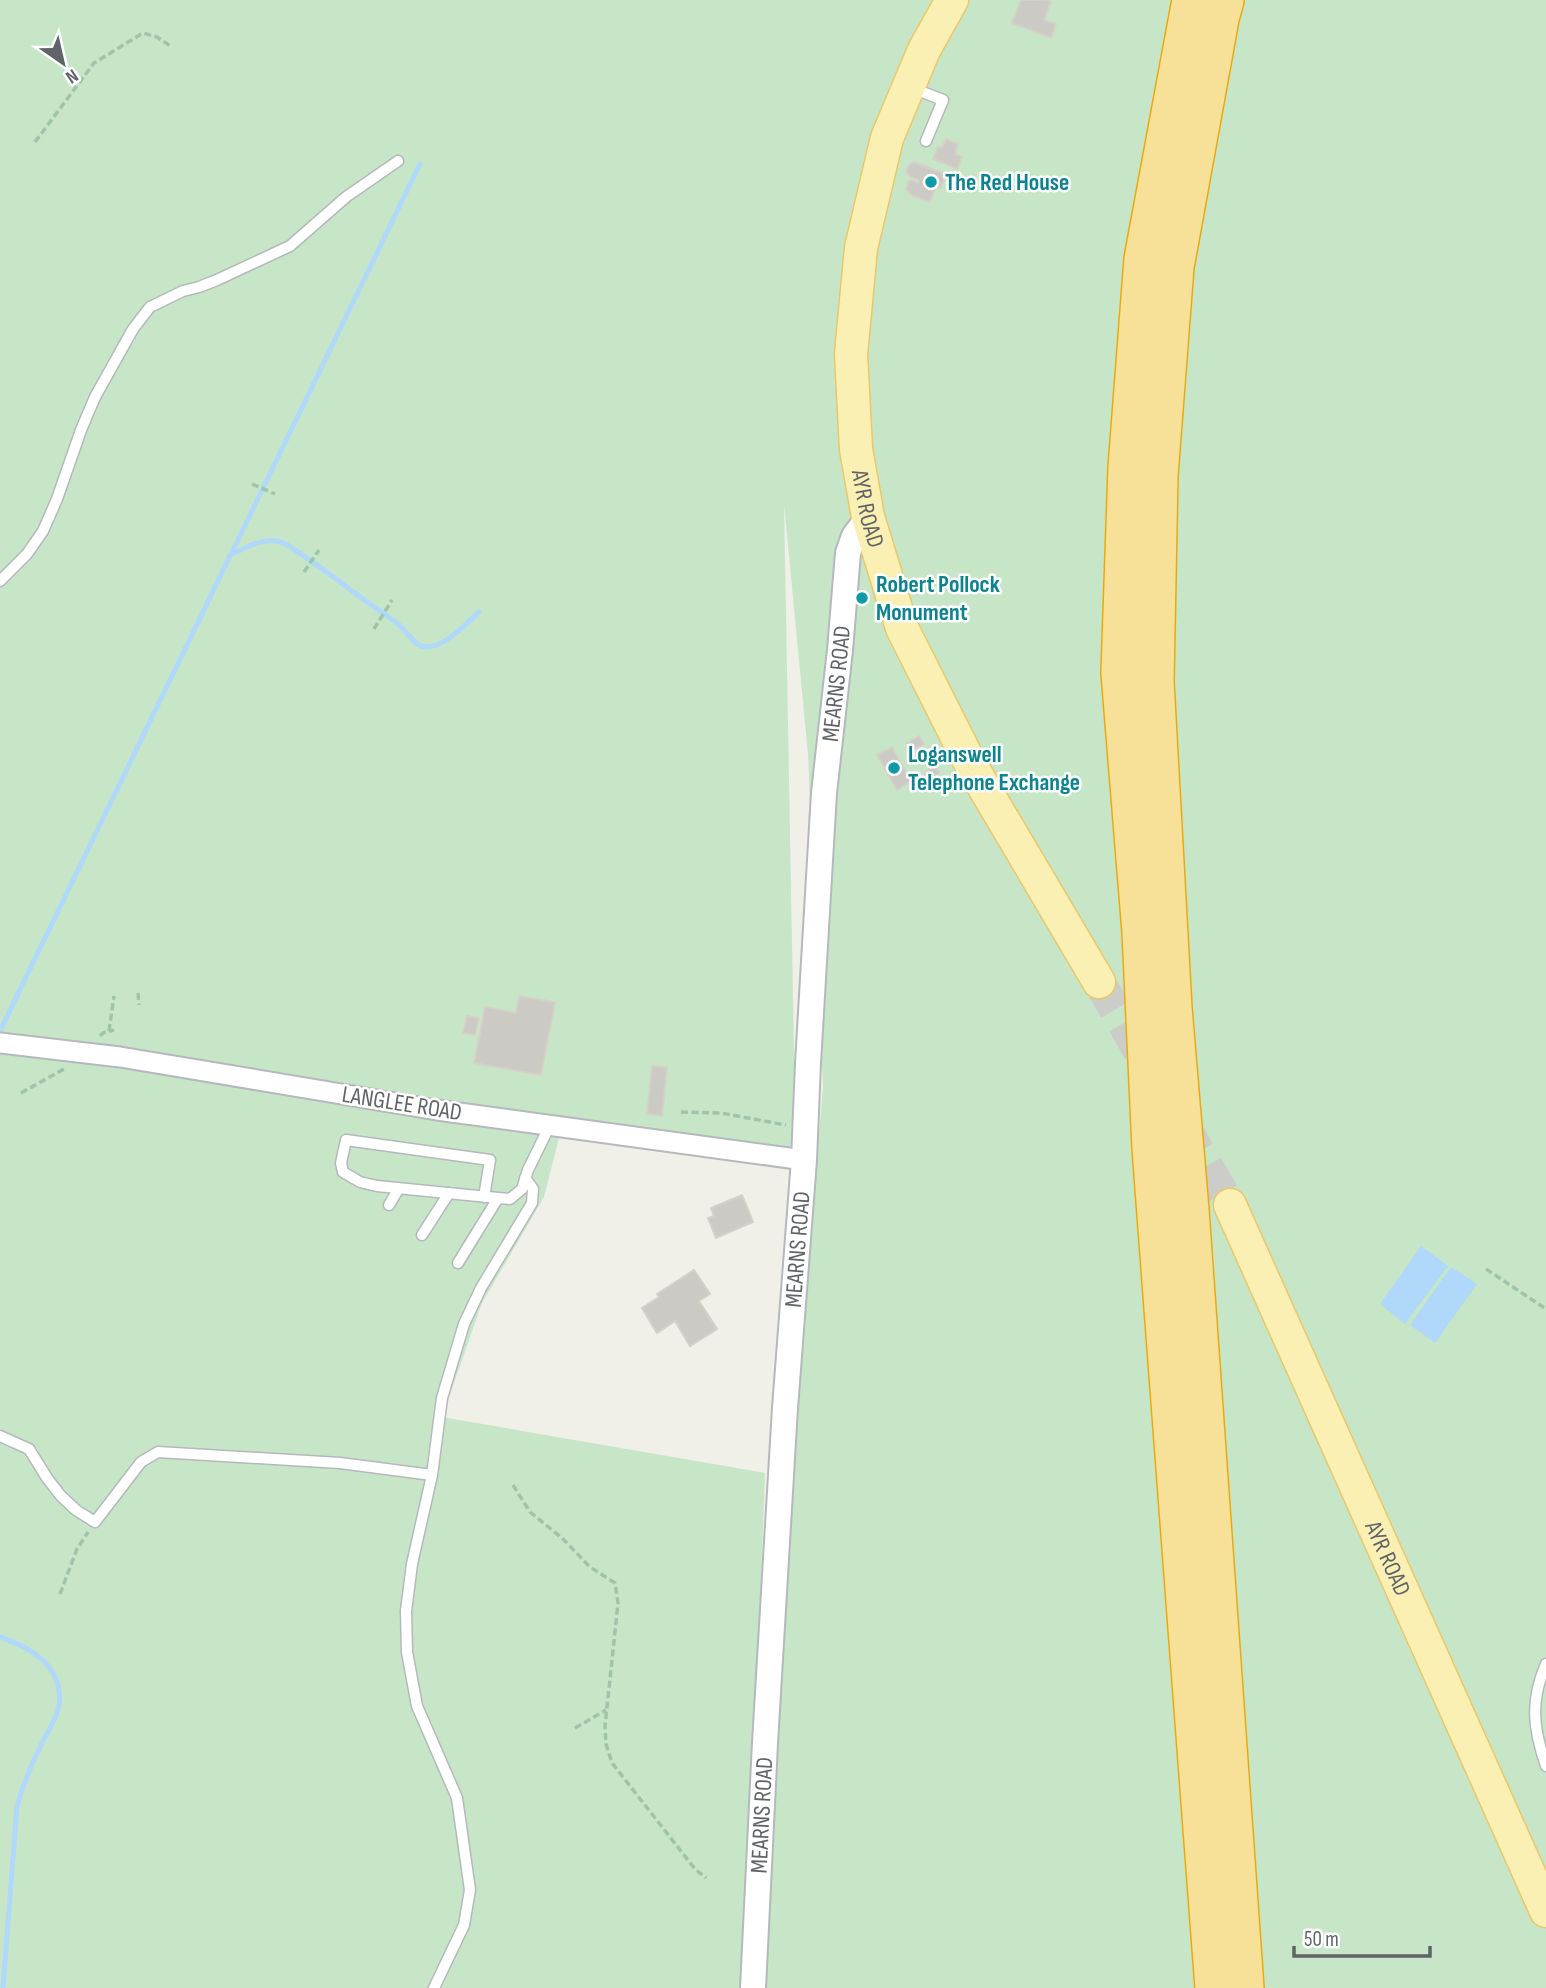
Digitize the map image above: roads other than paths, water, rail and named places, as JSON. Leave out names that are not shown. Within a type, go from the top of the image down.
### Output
[{"type":"highway","points":[[1191,0],[1143,259],[1127,468],[1120,673],[1141,932],[1152,1162],[1213,1988]]},
{"type":"highway","points":[[1225,0],[1175,267],[1159,475],[1155,682],[1173,1008],[1190,1210],[1245,1988]]},
{"type":"main road","name":"AYR ROAD","points":[[952,0],[924,50],[887,138],[860,248],[851,354],[856,449],[868,517],[902,628],[972,766],[1098,982]]},
{"type":"main road","name":"AYR ROAD","points":[[1230,1205],[1546,1911]]},
{"type":"street","name":"MEARNS ROAD","points":[[754,1988],[771,1645],[785,1408],[804,1160],[824,793],[848,553],[854,536],[868,517]]},
{"type":"street","name":"LANGLEE ROAD","points":[[0,1043],[120,1057],[437,1110],[804,1160]]},
{"type":"lane","points":[[908,86],[943,100],[926,141]]},
{"type":"lane","points":[[0,581],[27,554],[43,531],[95,397],[133,329],[150,307],[290,246],[346,197],[398,161]]},
{"type":"lane","points":[[484,1197],[490,1160],[346,1140],[341,1163],[343,1172],[360,1182],[399,1188],[484,1197],[510,1199],[522,1189],[550,1124]]},
{"type":"lane","points":[[435,1988],[464,1924],[470,1890],[457,1798],[417,1706],[407,1652],[406,1611],[412,1564],[432,1475],[442,1398],[460,1337],[481,1288],[531,1203],[533,1189],[526,1178]]},
{"type":"lane","points":[[389,1205],[399,1188]]},
{"type":"lane","points":[[422,1235],[449,1193]]},
{"type":"lane","points":[[458,1263],[498,1198]]},
{"type":"lane","points":[[0,1436],[29,1449],[61,1496],[95,1522],[141,1462],[158,1452],[340,1463],[432,1475]]},
{"type":"lane","points":[[1546,1664],[1539,1682],[1534,1722],[1546,1766]]},
{"type":"water","points":[[1421,1246],[1448,1266],[1405,1324],[1380,1304]]},
{"type":"water","points":[[1451,1267],[1477,1284],[1435,1343],[1410,1325]]},
{"type":"waterway","points":[[0,1031],[420,164]]},
{"type":"waterway","points":[[229,556],[263,542],[284,543],[394,621],[415,642],[426,647],[448,639],[479,612]]},
{"type":"waterway","points":[[0,1637],[23,1646],[43,1661],[51,1669],[59,1692],[56,1715],[31,1768],[17,1806],[3,1988]]},
{"type":"tunnel","points":[[1099,982],[1149,1068]]},
{"type":"tunnel","points":[[1183,1124],[1230,1205]]},
{"type":"place","name":"The Red House","points":[[931,182]]},
{"type":"place","name":"Robert Pollock Monument","points":[[862,598]]},
{"type":"place","name":"Loganswell Telephone Exchange","points":[[894,768]]}]
